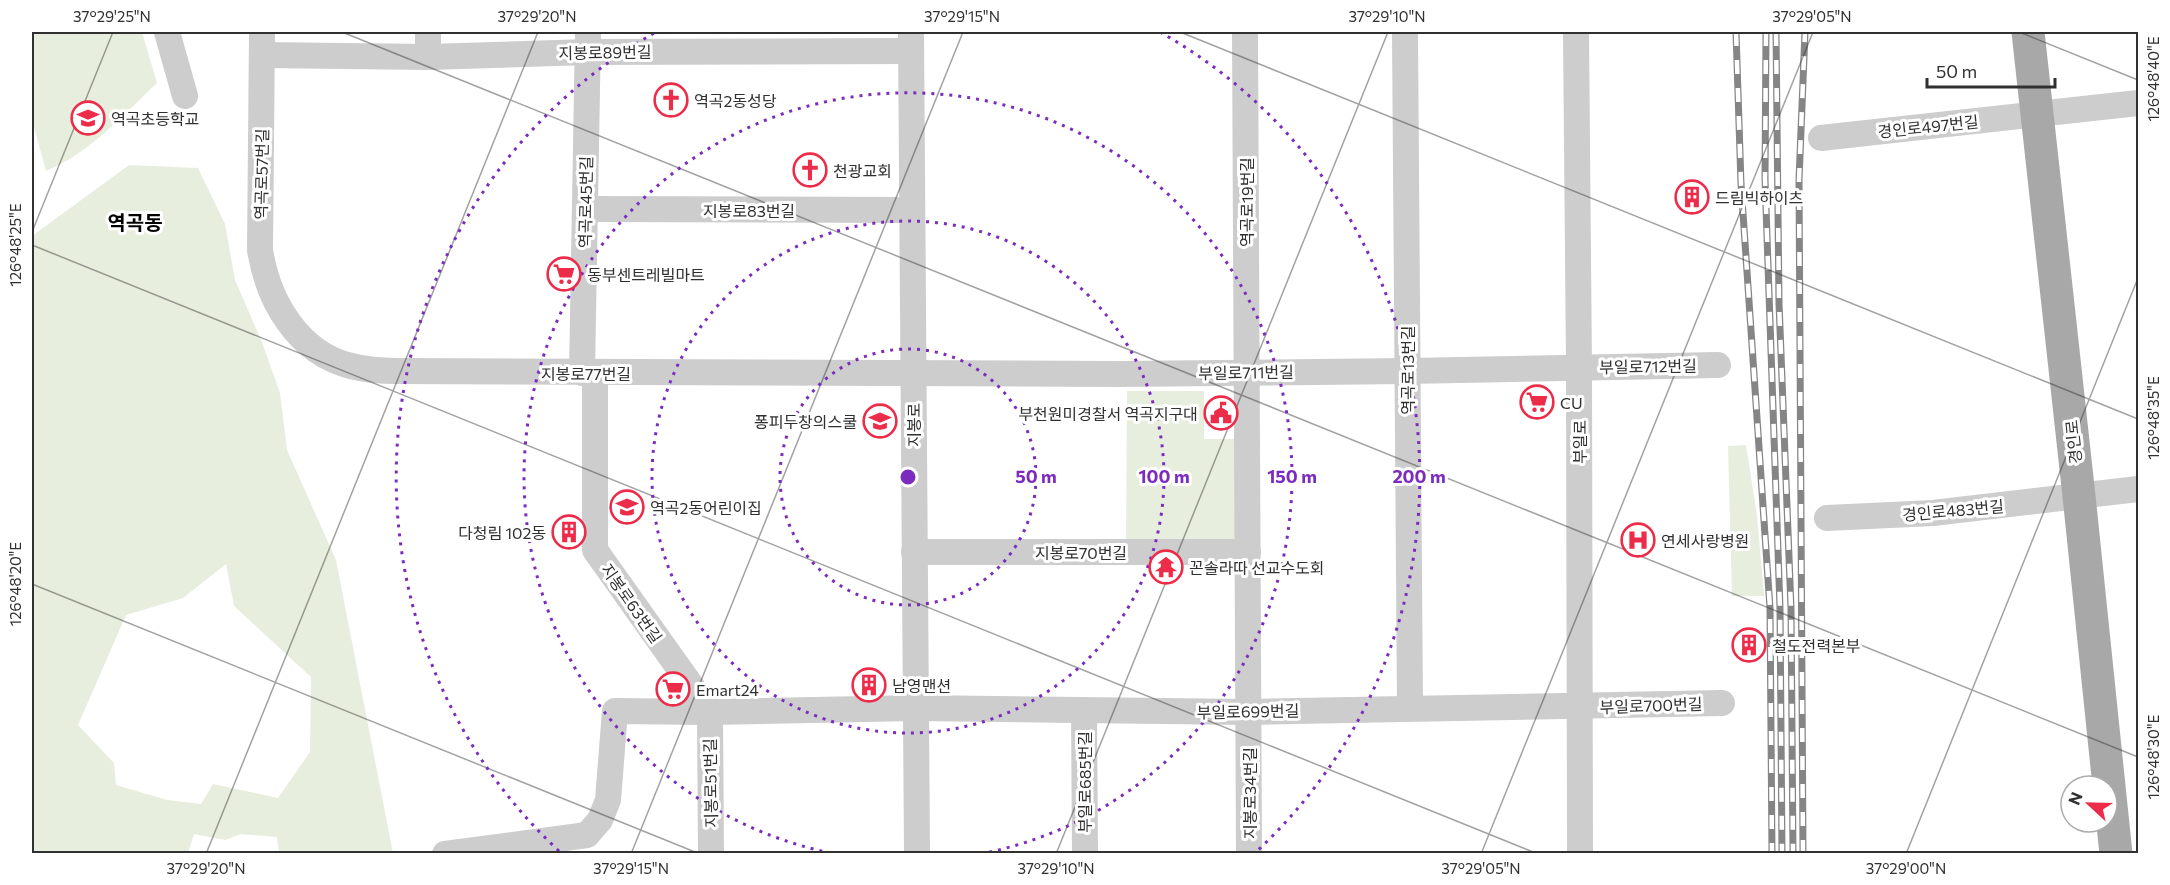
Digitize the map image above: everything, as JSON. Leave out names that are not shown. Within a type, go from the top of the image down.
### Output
[{"type":"main road","name":"경인로","points":[[2028,32],[2116,854]]},
{"type":"street","points":[[166,32],[185,96]]},
{"type":"street","points":[[428,32],[428,57]]},
{"type":"street","name":"역곡로19번길","points":[[1245,32],[1247,372]]},
{"type":"street","name":"역곡로13번길","points":[[1405,32],[1410,708]]},
{"type":"street","name":"부일로","points":[[1576,32],[1580,854]]},
{"type":"street","name":"지봉로89번길","points":[[262,43],[428,57],[588,42],[911,41]]},
{"type":"street","name":"지봉로","points":[[911,41],[917,854]]},
{"type":"street","name":"역곡로45번길","points":[[588,42],[585,209],[589,373]]},
{"type":"street","name":"역곡로57번길","points":[[262,43],[260,250],[263,270],[281,312]]},
{"type":"street","name":"경인로497번길","points":[[1821,138],[2139,103]]},
{"type":"street","name":"지봉로83번길","points":[[585,209],[912,210]]},
{"type":"street","name":"지봉로77번길","points":[[281,312],[298,334],[317,351],[351,366],[385,371],[913,373]]},
{"type":"street","name":"부일로712번길","points":[[1579,367],[1718,365]]},
{"type":"street","name":"부일로711번길","points":[[913,373],[1120,374],[1579,367]]},
{"type":"street","name":"지봉로34번길","points":[[1247,372],[1249,854]]},
{"type":"street","name":"지봉로63번길","points":[[589,373],[595,550],[710,712]]},
{"type":"street","name":"경인로483번길","points":[[1827,518],[1933,513],[2139,489]]},
{"type":"street","name":"지봉로70번길","points":[[914,552],[1248,552]]},
{"type":"street","name":"부일로700번길","points":[[1580,707],[1722,703]]},
{"type":"street","name":"부일로699번길","points":[[915,708],[1249,712],[1580,707]]},
{"type":"street","points":[[445,854],[587,835],[600,820],[608,800],[615,711],[710,712],[915,708]]},
{"type":"street","name":"부일로685번길","points":[[1084,711],[1085,854]]},
{"type":"street","name":"지봉로51번길","points":[[710,712],[711,854]]},
{"type":"green space","name":"역곡초등학교","points":[[32,32],[142,32],[157,83],[91,144],[46,171],[32,120]]},
{"type":"green space","points":[[129,165],[198,168],[225,224],[235,280],[262,342],[280,393],[287,450],[336,560],[393,853],[279,853],[277,837],[241,834],[225,840],[194,834],[188,853],[32,853],[32,236]],"holes":[[[226,564],[234,606],[311,677],[310,752],[278,798],[213,784],[201,804],[167,800],[116,785],[114,763],[78,725],[126,615],[183,598]]]},
{"type":"green space","points":[[1127,391],[1204,391],[1204,439],[1237,439],[1237,545],[1126,544]]},
{"type":"green space","points":[[1746,445],[1757,515],[1764,596],[1732,596],[1728,446]]},
{"type":"railway","points":[[1736,32],[1741,184],[1770,608],[1772,854]]},
{"type":"railway","points":[[1766,32],[1765,179],[1780,608],[1782,854]]},
{"type":"railway","points":[[1776,32],[1779,303],[1791,608],[1793,854]]},
{"type":"railway","points":[[1803,854],[1799,180],[1805,32]]},
{"type":"place","name":"역곡2동성당","points":[[671,100]]},
{"type":"place","name":"역곡초등학교","points":[[88,118]]},
{"type":"place","name":"천광교회","points":[[810,170]]},
{"type":"place","name":"드림빅하이츠","points":[[1692,197]]},
{"type":"place","name":"동부센트레빌마트","points":[[564,274]]},
{"type":"place","name":"CU","points":[[1537,402]]},
{"type":"place","name":"부천원미경찰서 역곡지구대","points":[[1221,413]]},
{"type":"place","name":"퐁피두창의스쿨","points":[[880,421]]},
{"type":"place","name":"역곡2동어린이집","points":[[627,507]]},
{"type":"place","name":"다청림 102동","points":[[569,532]]},
{"type":"place","name":"연세사랑병원","points":[[1638,540]]},
{"type":"place","name":"꼰솔라따 선교수도회","points":[[1166,567]]},
{"type":"place","name":"철도전력본부","points":[[1749,645]]},
{"type":"place","name":"남영맨션","points":[[869,685]]},
{"type":"place","name":"Emart24","points":[[673,689]]},
{"type":"district","name":"역곡동","points":[[135,222]]}]
